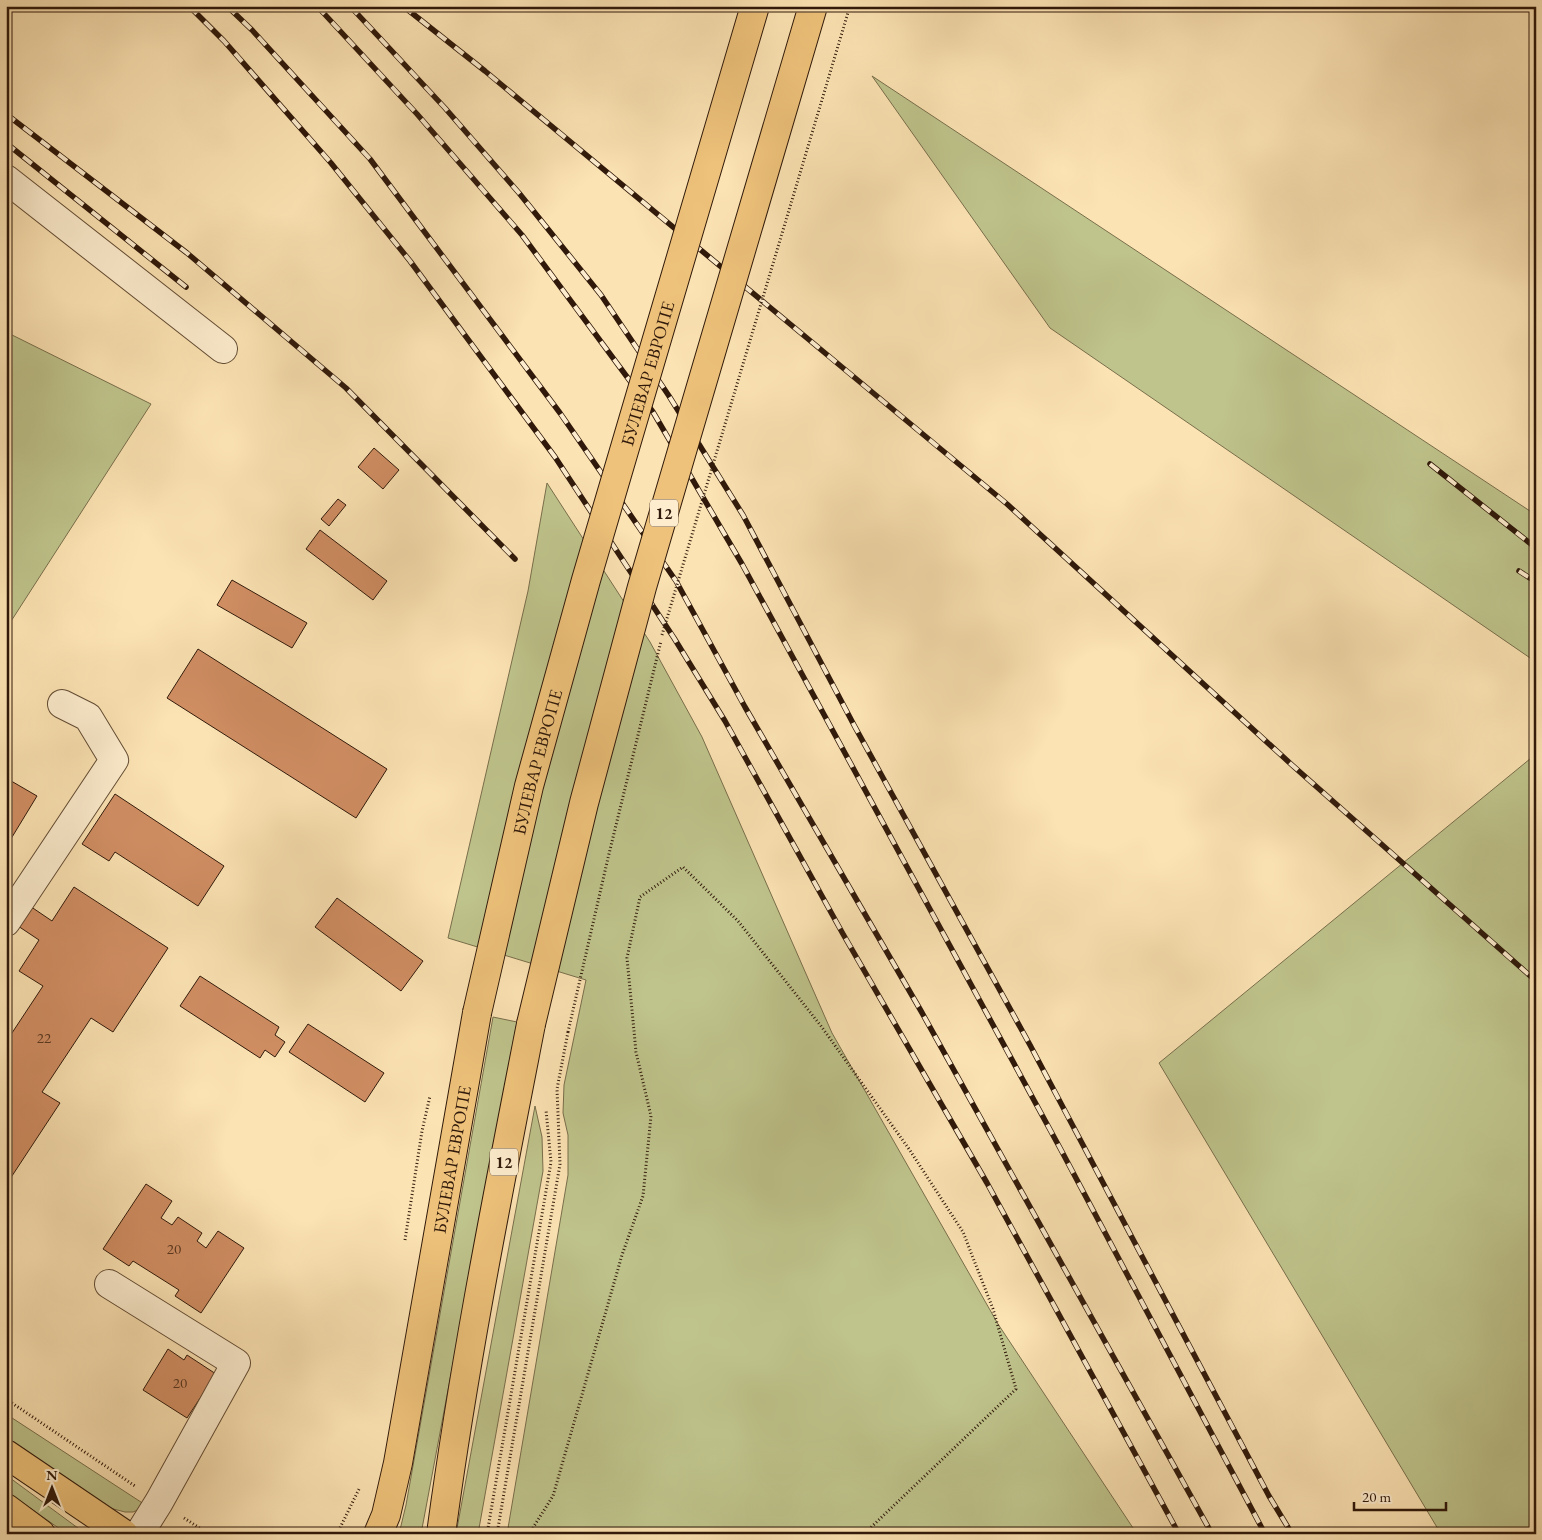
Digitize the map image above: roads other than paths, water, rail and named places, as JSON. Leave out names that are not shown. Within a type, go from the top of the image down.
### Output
[{"type":"main road","name":"БУЛЕВАР ЕВРОПЕ","points":[[378,1534],[386,1516],[398,1463],[477,1013],[529,786],[583,589],[755,6]]},
{"type":"main road","name":"12","points":[[441,1534],[453,1451],[492,1228],[531,1024],[584,803],[642,587],[813,6]]},
{"type":"main road","points":[[6,1454],[124,1534]]},
{"type":"main road","points":[[6,1508],[41,1534]]},
{"type":"lane","points":[[6,179],[223,349]]},
{"type":"lane","points":[[6,922],[114,760],[88,717],[62,704]]},
{"type":"lane","points":[[109,1284],[236,1364],[159,1502],[139,1534]]},
{"type":"railway","points":[[189,6],[224,41],[331,163],[410,261],[555,457],[674,638],[725,721],[843,934],[987,1183],[1179,1534]]},
{"type":"railway","points":[[227,6],[252,30],[370,159],[560,413],[676,581],[745,707],[921,1011],[1212,1534]]},
{"type":"railway","points":[[317,6],[417,114],[522,235],[653,412],[742,564],[1060,1148],[1265,1534]]},
{"type":"railway","points":[[350,6],[445,108],[519,193],[601,295],[669,396],[743,515],[855,727],[1030,1045],[1269,1496],[1292,1534]]},
{"type":"railway","points":[[403,6],[485,71],[1007,504],[1292,765],[1536,981]]},
{"type":"railway","points":[[6,114],[187,253],[346,388],[515,559]]},
{"type":"railway","points":[[6,143],[186,287]]},
{"type":"railway","points":[[1430,464],[1536,548]]},
{"type":"railway","points":[[1519,571],[1536,582]]}]
